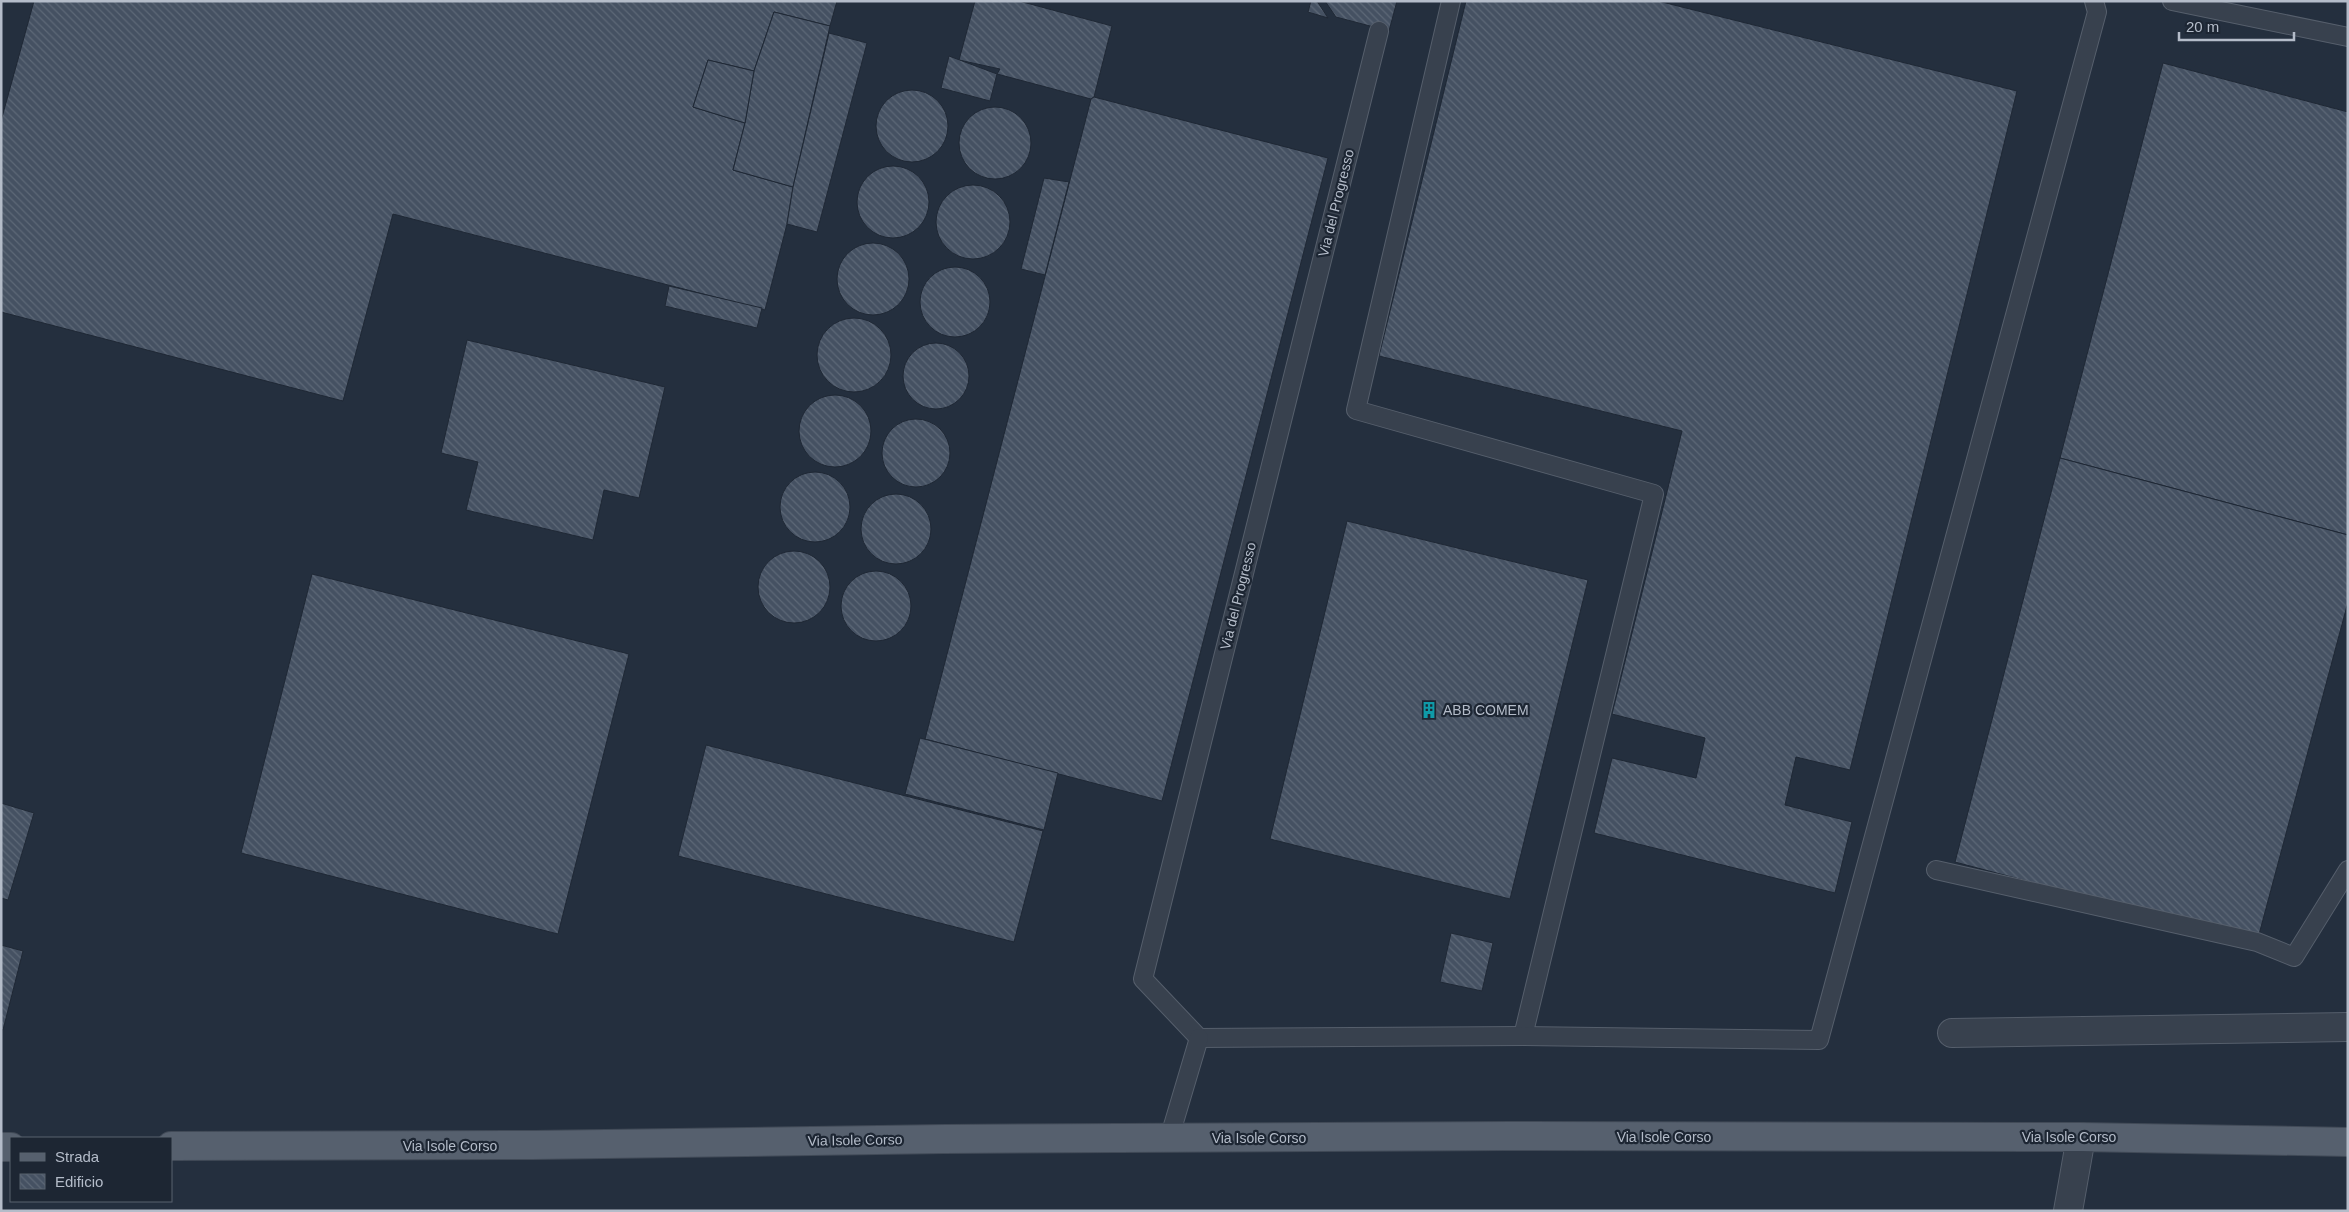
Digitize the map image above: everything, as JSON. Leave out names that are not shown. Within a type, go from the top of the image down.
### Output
[{"type":"main road","name":"Via Isole Corso","points":[[172,1146],[524,1145],[944,1139],[1506,1136],[2081,1137],[2348,1142]]},
{"type":"street","points":[[1952,1033],[2348,1027]]},
{"type":"street","points":[[2068,1211],[2081,1137]]},
{"type":"lane","points":[[1451,1],[1356,410],[1654,494],[1523,1036]]},
{"type":"lane","points":[[1169,1139],[1199,1038],[1523,1036],[1819,1040],[2097,12],[2094,1]]},
{"type":"lane","points":[[2172,1],[2348,37]]},
{"type":"lane","name":"Via del Progresso","points":[[1199,1038],[1143,978],[1379,31]]},
{"type":"lane","points":[[1936,870],[2256,942],[2294,957],[2348,870]]},
{"type":"building","points":[[34,1],[837,1],[830,26],[774,12],[754,71],[708,60],[693,107],[745,123],[733,170],[793,187],[787,224],[765,310],[393,214],[343,401],[1,312],[1,121]]},
{"type":"building","points":[[975,1],[1019,1],[1112,26],[1094,97],[1091,99],[997,74],[1000,69],[959,60]]},
{"type":"building","points":[[1311,1],[1317,1],[1328,18],[1308,12]]},
{"type":"building","points":[[1325,1],[1397,1],[1389,31],[1336,17]]},
{"type":"building","points":[[1466,1],[1658,1],[2017,91],[1850,770],[1796,757],[1785,805],[1852,822],[1835,893],[1594,833],[1612,758],[1696,778],[1705,738],[1612,714],[1682,431],[1379,356]]},
{"type":"building","points":[[774,12],[830,26],[793,187],[733,170],[745,123],[754,71]]},
{"type":"building","points":[[829,33],[867,43],[817,232],[787,224],[793,187]]},
{"type":"building","points":[[949,56],[997,74],[990,101],[941,88]]},
{"type":"building","points":[[708,60],[754,71],[745,123],[693,107]]},
{"type":"building","points":[[2163,63],[2348,112],[2348,535],[2060,458]]},
{"type":"building","points":[[912,90],[932,96],[942,106],[948,126],[942,146],[932,156],[912,162],[892,156],[882,146],[876,126],[882,106],[892,96]]},
{"type":"building","points":[[1094,97],[1328,158],[1162,801],[925,739],[1091,99]]},
{"type":"building","points":[[995,107],[1015,113],[1025,123],[1031,143],[1025,163],[1015,173],[995,179],[975,173],[965,163],[959,143],[965,123],[975,113]]},
{"type":"building","points":[[893,166],[907,169],[919,176],[926,188],[929,202],[926,216],[919,228],[907,235],[893,238],[879,235],[867,228],[860,216],[857,202],[860,188],[867,176],[879,169]]},
{"type":"building","points":[[1044,178],[1069,182],[1045,275],[1021,269]]},
{"type":"building","points":[[973,185],[987,188],[999,196],[1007,208],[1010,222],[1007,236],[999,248],[987,256],[973,259],[959,256],[947,248],[939,236],[936,222],[939,208],[947,196],[959,188]]},
{"type":"building","points":[[873,243],[893,249],[903,259],[909,279],[903,299],[893,309],[873,315],[853,309],[843,299],[837,279],[843,259],[853,249]]},
{"type":"building","points":[[955,267],[974,273],[984,283],[990,302],[984,321],[974,331],[955,337],[936,331],[926,321],[920,302],[926,283],[936,273]]},
{"type":"building","points":[[669,286],[762,308],[757,328],[665,306]]},
{"type":"building","points":[[854,318],[868,321],[880,329],[888,341],[891,355],[888,369],[880,381],[868,389],[854,392],[840,389],[828,381],[820,369],[817,355],[820,341],[828,329],[840,321]]},
{"type":"building","points":[[467,340],[665,387],[639,498],[604,490],[593,540],[466,510],[478,462],[441,453]]},
{"type":"building","points":[[942,343],[960,352],[967,363],[969,376],[967,389],[960,400],[949,407],[930,409],[912,400],[905,389],[903,370],[912,352],[923,345]]},
{"type":"building","points":[[835,395],[855,401],[865,411],[871,431],[865,451],[855,461],[835,467],[815,461],[805,451],[799,431],[805,411],[815,401]]},
{"type":"building","points":[[909,419],[923,419],[935,424],[945,434],[950,446],[950,460],[945,472],[935,482],[923,487],[909,487],[897,482],[887,472],[882,460],[882,446],[887,434],[897,424]]},
{"type":"building","points":[[2060,458],[2348,535],[2348,602],[2257,942],[1955,862]]},
{"type":"building","points":[[815,472],[834,478],[844,488],[850,507],[844,526],[834,536],[815,542],[796,536],[786,526],[780,507],[786,488],[796,478]]},
{"type":"building","points":[[896,494],[909,497],[921,504],[928,516],[931,529],[928,542],[921,554],[909,561],[896,564],[883,561],[871,554],[864,542],[861,529],[864,516],[871,504],[883,497]]},
{"type":"building","name":"ABB COMEM","points":[[1347,521],[1588,580],[1510,899],[1270,839]]},
{"type":"building","points":[[794,551],[814,557],[824,567],[830,587],[824,607],[814,617],[794,623],[774,617],[764,607],[758,587],[764,567],[774,557]]},
{"type":"building","points":[[876,571],[889,574],[901,581],[908,593],[911,606],[908,619],[901,631],[889,638],[876,641],[863,638],[851,631],[844,619],[841,606],[844,593],[851,581],[863,574]]},
{"type":"building","points":[[312,574],[629,654],[558,934],[241,853]]},
{"type":"building","points":[[920,738],[1058,773],[1044,830],[905,794]]},
{"type":"building","points":[[706,745],[1043,831],[1014,942],[678,856]]},
{"type":"building","points":[[1,803],[34,813],[8,900],[1,898]]},
{"type":"building","points":[[1451,933],[1493,943],[1482,991],[1440,982]]},
{"type":"building","points":[[1,945],[23,951],[3,1030],[1,1029]]},
{"type":"place","name":"ABB COMEM","points":[[1429,710]]}]
